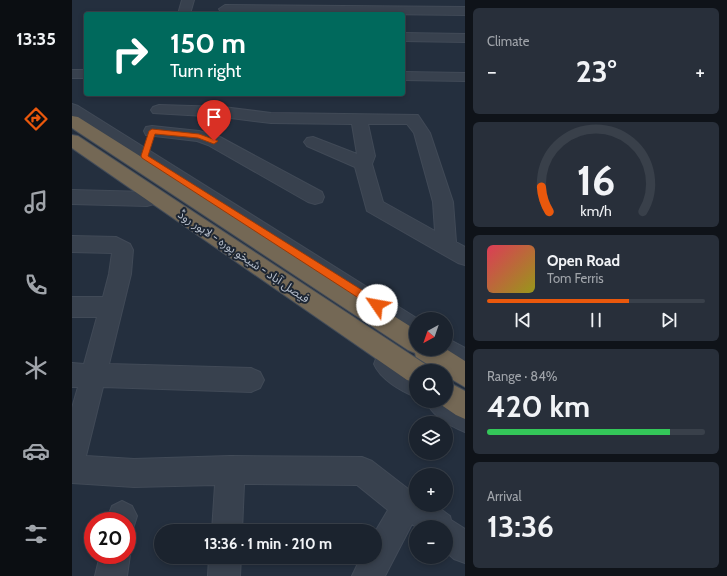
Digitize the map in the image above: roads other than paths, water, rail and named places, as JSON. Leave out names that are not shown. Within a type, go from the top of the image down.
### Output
[{"type":"highway","name":"فیصل آباد - شیخو پورہ - لاہور روڈ","points":[[72,121],[409,338]]},
{"type":"highway","name":"فیصل آباد - شیخو پورہ - لاہور روڈ","points":[[72,140],[409,367]]},
{"type":"highway","points":[[436,356],[465,375]]},
{"type":"highway","points":[[453,398],[465,406]]},
{"type":"street","points":[[185,12],[188,0]]},
{"type":"street","points":[[225,9],[361,8],[465,11]]},
{"type":"street","points":[[405,38],[465,38]]},
{"type":"street","points":[[72,74],[84,74]]},
{"type":"street","points":[[405,76],[465,77]]},
{"type":"street","points":[[144,156],[162,96]]},
{"type":"street","points":[[72,109],[409,326]]},
{"type":"street","points":[[159,110],[223,112],[271,118],[412,119],[422,133],[443,202],[446,246]]},
{"type":"street","points":[[359,119],[366,156],[364,164],[374,206],[465,257]]},
{"type":"street","points":[[152,131],[199,136],[214,141],[315,197]]},
{"type":"street","points":[[313,142],[364,164]]},
{"type":"street","points":[[72,147],[409,380]]},
{"type":"street","points":[[72,197],[147,199]]},
{"type":"street","points":[[72,244],[116,245],[123,250],[120,274],[110,307],[82,375],[72,458]]},
{"type":"street","points":[[72,307],[110,307]]},
{"type":"street","points":[[453,353],[465,361]]},
{"type":"street","points":[[82,375],[251,380]]},
{"type":"street","points":[[449,408],[465,419]]},
{"type":"street","points":[[72,469],[134,473],[230,470],[362,471],[406,506],[419,511],[430,520]]},
{"type":"street","points":[[226,524],[230,470]]},
{"type":"street","points":[[368,576],[406,506]]},
{"type":"street","points":[[453,539],[465,548]]},
{"type":"street","points":[[111,576],[113,564]]},
{"type":"street","points":[[224,576],[225,564]]}]
